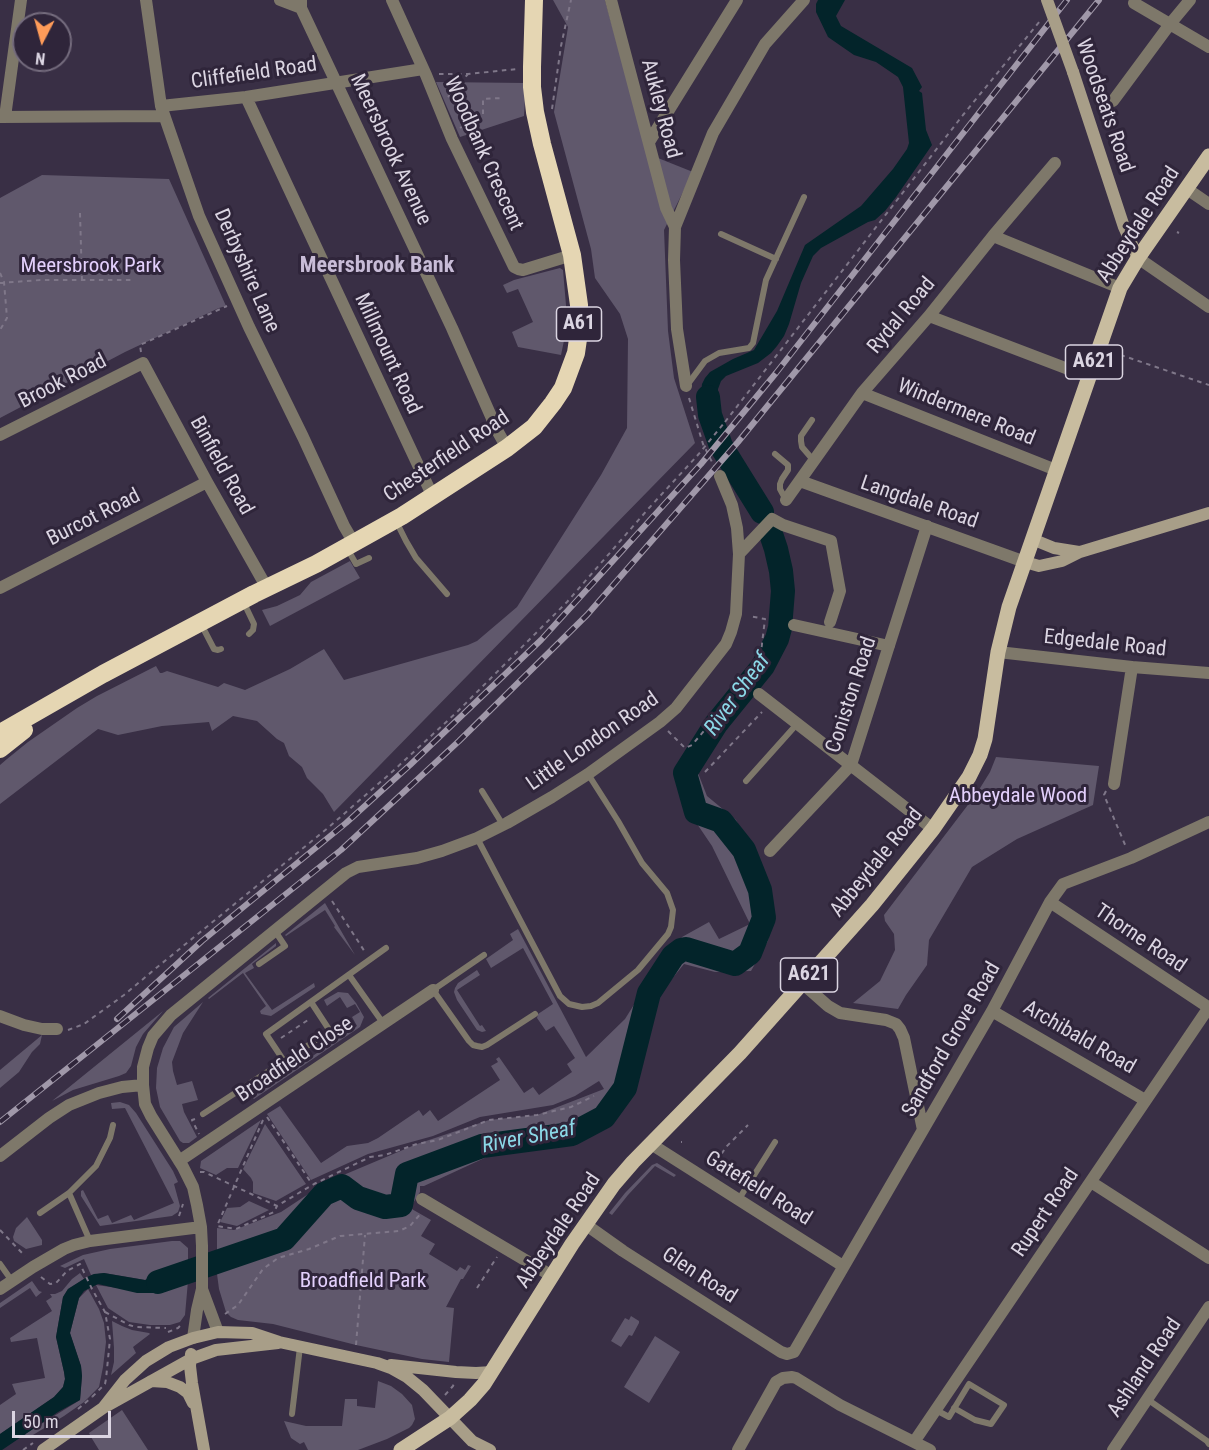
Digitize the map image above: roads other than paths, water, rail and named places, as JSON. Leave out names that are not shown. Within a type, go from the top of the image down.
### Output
[{"type":"highway","name":"Chesterfield Road","points":[[0,733],[103,674],[316,564],[395,520],[507,447],[534,427],[554,403],[563,388],[574,359],[580,318],[572,255],[538,130],[532,87],[534,0]]},
{"type":"highway","name":"Chesterfield Road","points":[[0,749],[57,701]]},
{"type":"main road","name":"Abbeydale Road","points":[[401,1450],[450,1418],[475,1395],[492,1372],[585,1224],[614,1184],[740,1053],[872,904],[933,829],[969,777],[982,749],[986,733],[998,652],[1009,607],[1120,288],[1138,258],[1209,156]]},
{"type":"street","points":[[2,117],[21,0]]},
{"type":"street","name":"Derbyshire Lane","points":[[146,0],[162,111],[199,216],[237,302],[344,526],[350,545]]},
{"type":"street","points":[[280,0],[301,4]]},
{"type":"street","name":"Woodbank Crescent","points":[[392,0],[450,134],[514,267],[523,270],[572,255]]},
{"type":"street","name":"Aukley Road","points":[[611,0],[666,208],[675,227]]},
{"type":"street","points":[[649,142],[737,0]]},
{"type":"street","points":[[686,387],[677,329],[675,227],[713,133],[765,44],[804,0]]},
{"type":"street","name":"Woodseats Road","points":[[1047,0],[1124,226],[1138,258]]},
{"type":"street","points":[[1113,101],[1190,0]]},
{"type":"street","points":[[1134,3],[1209,48]]},
{"type":"street","name":"Meersbrook Avenue","points":[[301,4],[498,432],[507,447]]},
{"type":"street","name":"Cliffefield Road","points":[[2,117],[162,111],[336,81],[423,69]]},
{"type":"street","name":"Millmount Road","points":[[246,97],[433,497]]},
{"type":"street","name":"Rydal Road","points":[[786,500],[862,393],[929,316],[1055,163]]},
{"type":"street","points":[[1186,189],[1209,204]]},
{"type":"street","points":[[993,236],[1120,288]]},
{"type":"street","points":[[1138,258],[1209,307]]},
{"type":"street","points":[[929,316],[1089,377]]},
{"type":"street","name":"Brook Road","points":[[0,435],[143,363]]},
{"type":"street","name":"Binfield Road","points":[[143,363],[267,588]]},
{"type":"street","name":"Windermere Road","points":[[862,393],[1056,470]]},
{"type":"street","name":"Little London Road","points":[[201,1286],[201,1227],[196,1198],[179,1161],[147,1110],[143,1067],[148,1048],[159,1027],[346,873],[358,867],[433,854],[477,838],[503,825],[588,774],[660,722],[683,701],[726,644],[736,614],[739,554],[734,512],[720,476]]},
{"type":"street","name":"Langdale Road","points":[[800,481],[1024,562]]},
{"type":"street","name":"Burcot Road","points":[[0,588],[207,482]]},
{"type":"street","points":[[1024,562],[1043,566],[1062,561],[1080,552],[1209,513]]},
{"type":"street","points":[[739,554],[772,519],[831,541],[840,591],[830,622]]},
{"type":"street","name":"Coniston Road","points":[[770,851],[851,765],[927,526]]},
{"type":"street","points":[[1032,540],[1063,551],[1080,552]]},
{"type":"street","points":[[794,625],[889,646]]},
{"type":"street","name":"Edgedale Road","points":[[998,652],[1209,673]]},
{"type":"street","points":[[1114,783],[1132,666]]},
{"type":"street","points":[[759,694],[933,829]]},
{"type":"street","name":"Sandford Grove Road","points":[[794,1352],[992,1011],[1050,902],[1063,884],[1131,858],[1209,822]]},
{"type":"street","name":"Thorne Road","points":[[1050,902],[1209,1007]]},
{"type":"street","points":[[802,982],[828,1006],[840,1013],[886,1020],[898,1026],[904,1038],[923,1130]]},
{"type":"street","name":"Broadfield Close","points":[[179,1161],[433,990]]},
{"type":"street","name":"Rupert Road","points":[[914,1442],[1209,1007]]},
{"type":"street","name":"Archibald Road","points":[[992,1011],[1146,1100]]},
{"type":"street","points":[[0,1016],[24,1025],[42,1029],[57,1029]]},
{"type":"street","points":[[0,1156],[69,1105],[99,1093],[143,1085]]},
{"type":"street","name":"Gatefield Road","points":[[651,1144],[843,1266]]},
{"type":"street","points":[[1091,1182],[1209,1258]]},
{"type":"street","points":[[425,1200],[552,1276]]},
{"type":"street","name":"Glen Road","points":[[585,1224],[623,1251],[782,1352],[787,1354],[794,1352]]},
{"type":"street","points":[[0,1289],[64,1249],[90,1241],[201,1227]]},
{"type":"street","points":[[201,1286],[191,1359],[195,1407],[204,1450]]},
{"type":"street","points":[[201,1286],[216,1326],[212,1346],[204,1353]]},
{"type":"street","name":"Ashland Road","points":[[1113,1450],[1209,1307]]},
{"type":"street","points":[[103,1408],[125,1380],[146,1361],[168,1347],[216,1326],[377,1363],[456,1372],[492,1372]]},
{"type":"street","points":[[44,1450],[103,1408],[204,1353],[229,1347],[279,1342]]},
{"type":"street","points":[[377,1363],[407,1377],[436,1403],[472,1441],[490,1450]]},
{"type":"street","points":[[738,1450],[777,1382],[788,1377],[796,1378],[840,1405],[930,1450]]},
{"type":"street","points":[[149,1382],[167,1382],[180,1387],[188,1393],[195,1407]]},
{"type":"lane","points":[[686,387],[705,361],[719,353],[748,348],[753,343],[766,280],[804,197]]},
{"type":"lane","points":[[721,234],[776,259]]},
{"type":"lane","points":[[812,420],[801,436],[801,441],[802,447],[814,461]]},
{"type":"lane","points":[[776,454],[789,467],[780,484],[786,500]]},
{"type":"lane","points":[[395,520],[416,558],[447,594]]},
{"type":"lane","points":[[350,545],[356,564],[369,558]]},
{"type":"lane","points":[[243,600],[254,626],[249,634]]},
{"type":"lane","points":[[200,622],[214,648],[220,649]]},
{"type":"lane","points":[[746,781],[797,723]]},
{"type":"lane","points":[[477,838],[560,996],[569,1004],[582,1007],[598,1003],[638,970],[668,934],[673,910],[667,893],[642,863],[588,774]]},
{"type":"lane","points":[[482,791],[503,825]]},
{"type":"lane","points":[[260,964],[285,946],[274,931]]},
{"type":"lane","points":[[284,1061],[266,1034],[386,948]]},
{"type":"lane","points":[[484,955],[433,990],[469,1041],[477,1046],[488,1045],[535,1014]]},
{"type":"lane","points":[[349,975],[384,1024]]},
{"type":"lane","points":[[203,1114],[330,1031],[311,1002]]},
{"type":"lane","points":[[40,1213],[69,1193],[96,1166],[110,1138],[113,1125]]},
{"type":"lane","points":[[739,1199],[775,1142]]},
{"type":"lane","points":[[69,1193],[90,1241]]},
{"type":"lane","points":[[0,1264],[12,1281]]},
{"type":"lane","points":[[292,1414],[300,1347]]},
{"type":"lane","points":[[936,1409],[949,1417],[954,1408],[969,1384],[1004,1405],[991,1424],[975,1420],[954,1408]]},
{"type":"lane","points":[[1147,1399],[1209,1444]]},
{"type":"waterway","name":"River Sheaf","points":[[708,397],[710,415],[721,446],[762,512]]},
{"type":"waterway","name":"River Sheaf","points":[[158,1282],[284,1239],[324,1194],[342,1186],[358,1198],[385,1207],[401,1205],[407,1174],[482,1146],[572,1134],[604,1117],[625,1088],[649,993],[673,956],[686,949],[735,964],[750,953],[764,918],[760,890],[744,850],[721,821],[696,812],[685,773],[716,724],[763,666],[777,639],[783,591],[781,571],[771,534]]},
{"type":"railway","points":[[117,1019],[202,941],[346,823],[541,640],[701,464],[776,373],[1067,0]]},
{"type":"railway","points":[[0,1122],[341,850],[459,741],[587,615],[738,442],[1099,0]]},
{"type":"district","name":"Meersbrook Bank","points":[[377,266]]},
{"type":"park label","name":"Meersbrook Park","points":[[91,267]]},
{"type":"park label","name":"Abbeydale Wood","points":[[1018,797]]},
{"type":"park label","name":"Broadfield Park","points":[[363,1282]]}]
